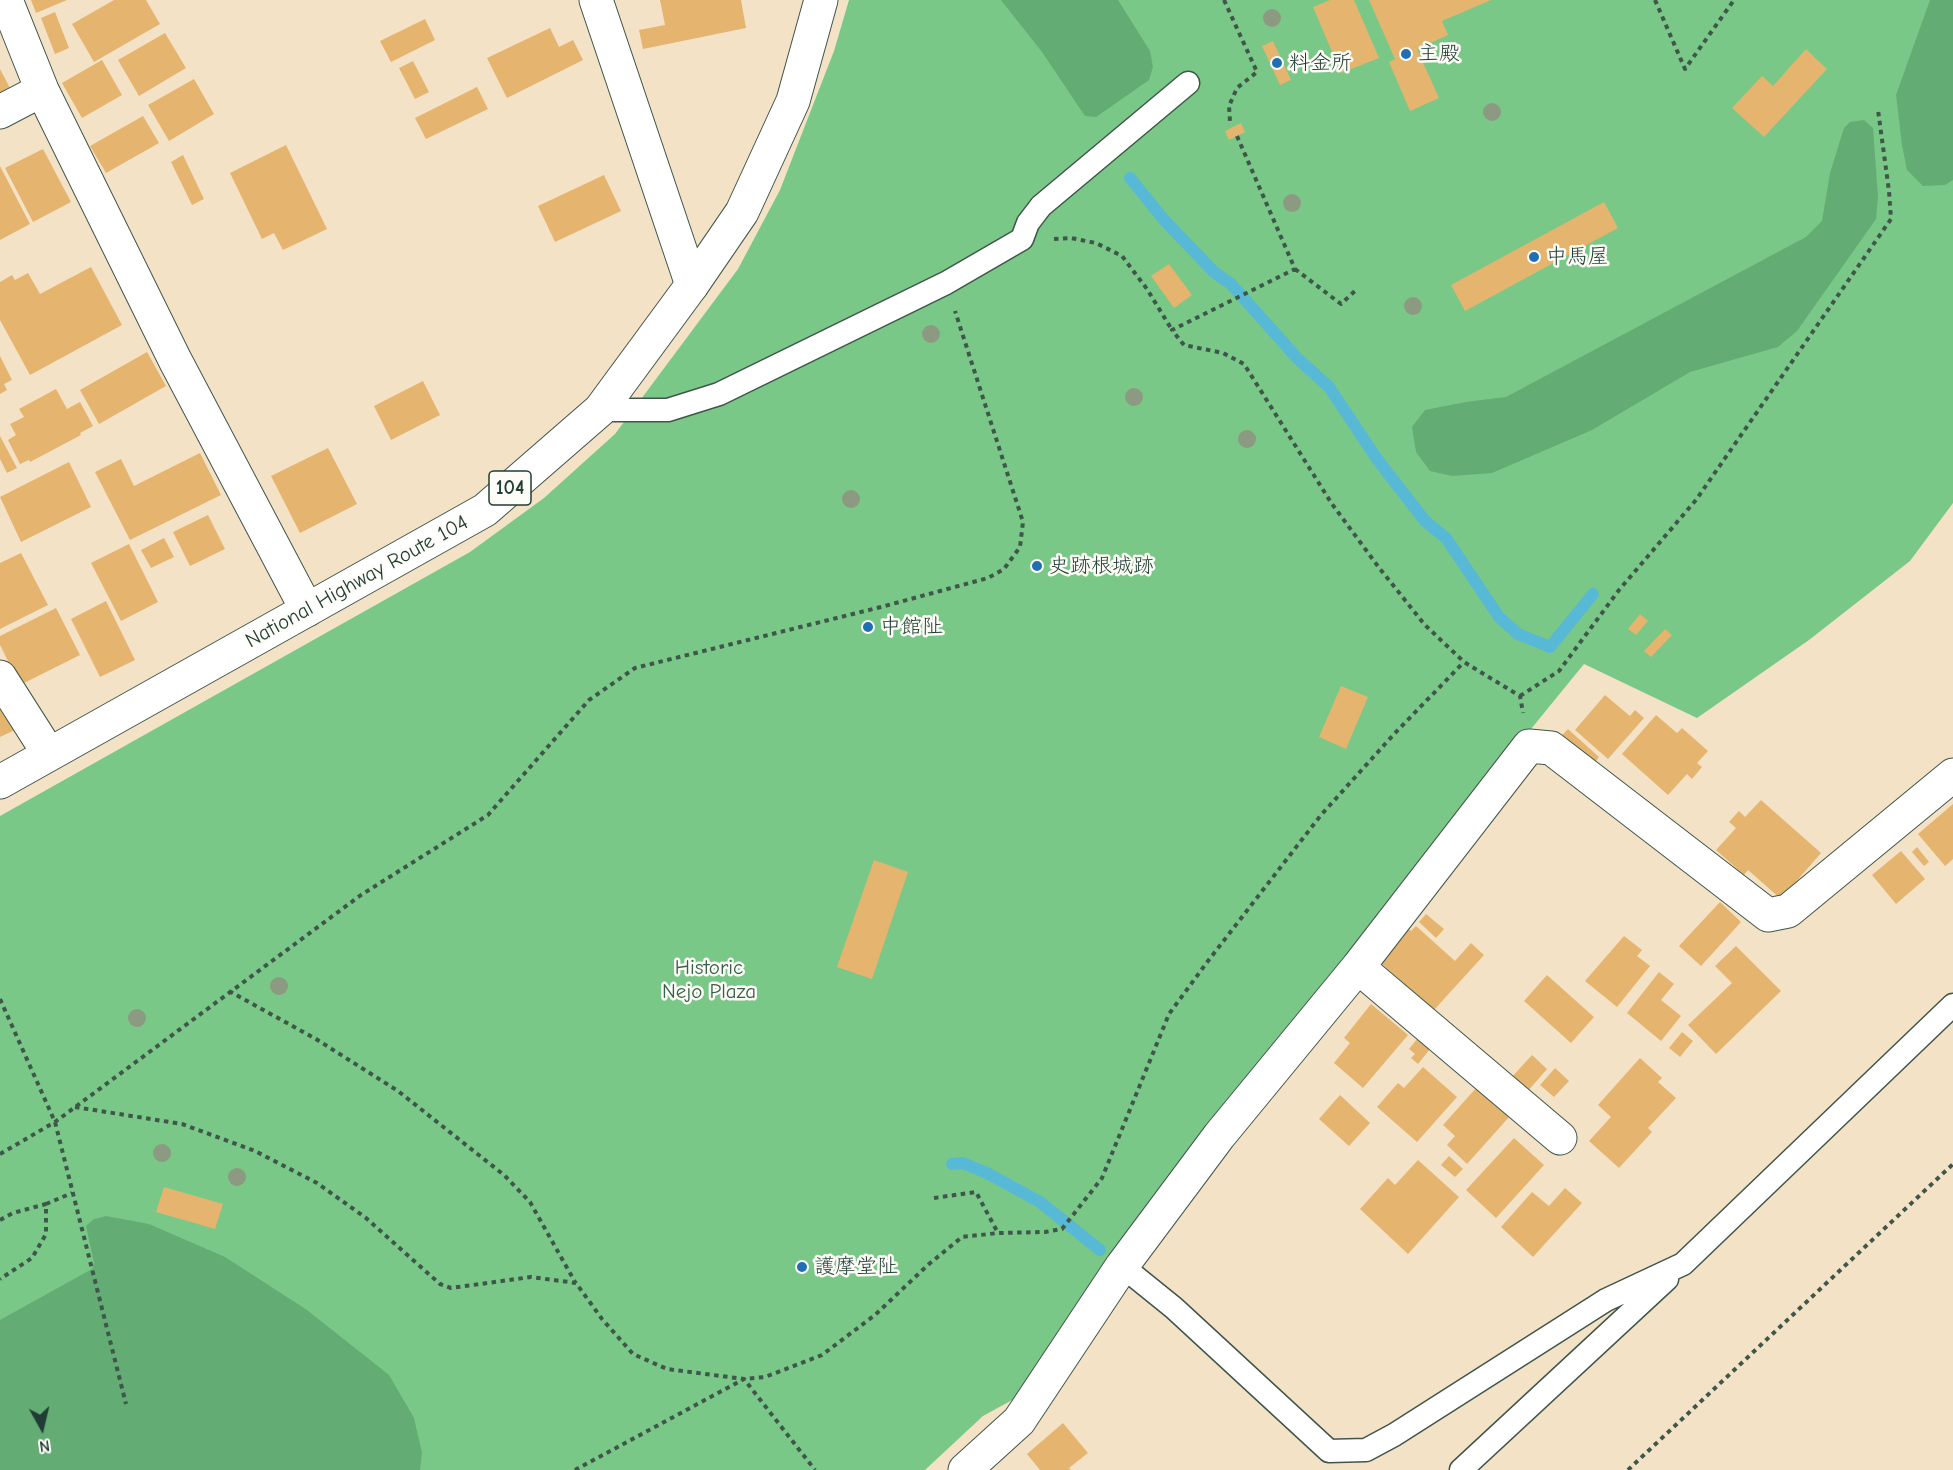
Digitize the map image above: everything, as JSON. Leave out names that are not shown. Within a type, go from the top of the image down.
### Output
[{"type":"main road","points":[[6,0],[42,90],[175,360],[307,610]]},
{"type":"main road","points":[[596,0],[692,285]]},
{"type":"main road","name":"National Highway Route 104","points":[[0,782],[485,510],[600,410],[692,285],[742,212],[793,101],[821,0]]},
{"type":"main road","points":[[0,112],[42,90]]},
{"type":"main road","points":[[0,676],[50,754]]},
{"type":"main road","points":[[966,1470],[1018,1421],[1122,1266],[1219,1136],[1358,967],[1529,746],[1551,748],[1768,915],[1788,911],[1953,775]]},
{"type":"main road","points":[[1358,967],[1560,1138]]},
{"type":"lane","points":[[600,410],[668,410],[718,394],[946,283],[1022,239],[1028,223],[1041,206],[1188,83]]},
{"type":"lane","points":[[1461,1470],[1683,1264],[1953,1005]]},
{"type":"lane","points":[[1122,1266],[1174,1308],[1329,1451],[1365,1450],[1394,1435],[1606,1300],[1683,1264]]},
{"type":"path","points":[[1224,0],[1257,72],[1237,88],[1228,106],[1230,122]]},
{"type":"path","points":[[1655,0],[1685,69],[1734,0]]},
{"type":"path","points":[[1520,696],[1559,671],[1619,590],[1696,500],[1891,219],[1878,110]]},
{"type":"path","points":[[1237,136],[1296,269],[1341,304],[1357,289]]},
{"type":"path","points":[[1022,239],[1071,238],[1096,243],[1122,256],[1184,345],[1223,353],[1244,364],[1339,513],[1425,625],[1464,662],[1520,696],[1529,746]]},
{"type":"path","points":[[1172,330],[1296,269]]},
{"type":"path","points":[[0,1154],[55,1122],[361,895],[488,815],[589,700],[635,668],[881,607],[988,578],[1004,569],[1020,548],[1023,522],[946,283]]},
{"type":"path","points":[[230,991],[316,1039],[398,1091],[504,1175],[530,1202],[576,1283],[602,1319],[633,1354],[667,1369],[744,1379],[765,1377],[822,1355],[875,1315],[929,1264],[962,1237],[1062,1229],[1102,1178],[1169,1014],[1321,815],[1395,733],[1464,662]]},
{"type":"path","points":[[0,999],[55,1122],[126,1404]]},
{"type":"path","points":[[75,1107],[182,1124],[255,1151],[317,1183],[366,1218],[432,1279],[451,1288],[531,1277],[576,1283]]},
{"type":"path","points":[[1628,1470],[1953,1164]]},
{"type":"path","points":[[934,1198],[976,1192],[998,1233]]},
{"type":"path","points":[[0,1221],[13,1213],[72,1194]]},
{"type":"path","points":[[0,1280],[32,1258],[46,1234],[46,1204]]},
{"type":"path","points":[[575,1470],[744,1379]]},
{"type":"path","points":[[744,1379],[815,1470]]},
{"type":"green space","name":"Historic Nejo Plaza","points":[[849,0],[1953,0],[1953,503],[1910,561],[1809,640],[1697,718],[1584,664],[1518,745],[1025,1393],[983,1416],[925,1470],[0,1470],[0,816],[470,552],[544,498],[615,434],[738,269],[780,190],[834,51]]},
{"type":"green space","points":[[1001,0],[1118,0],[1150,51],[1153,67],[1149,80],[1096,117],[1085,116],[1042,52]]},
{"type":"green space","points":[[1930,0],[1953,0],[1953,180],[1945,185],[1923,186],[1907,170],[1896,95]]},
{"type":"green space","points":[[1864,120],[1873,128],[1878,197],[1876,219],[1797,331],[1778,347],[1690,372],[1592,430],[1492,473],[1452,476],[1430,471],[1416,452],[1412,427],[1425,410],[1506,397],[1806,237],[1822,221],[1830,173],[1844,128],[1850,122]]},
{"type":"green space","points":[[106,1216],[149,1224],[225,1257],[307,1310],[389,1375],[414,1418],[422,1453],[420,1470],[0,1470],[0,1320],[92,1269],[94,1263],[86,1226],[94,1219]]},
{"type":"building","points":[[31,0],[67,0],[36,13]]},
{"type":"building","points":[[114,0],[146,0],[160,24],[94,62],[72,24]]},
{"type":"building","points":[[660,0],[741,0],[746,28],[643,49],[639,30],[665,25]]},
{"type":"building","points":[[1330,0],[1354,0],[1379,58],[1341,73],[1313,7]]},
{"type":"building","name":"主殿","points":[[1369,0],[1491,0],[1442,21],[1448,35],[1417,49],[1439,98],[1410,111],[1389,62],[1395,59]]},
{"type":"building","points":[[55,12],[69,48],[55,54],[41,18]]},
{"type":"building","points":[[425,19],[435,40],[391,62],[380,41]]},
{"type":"building","points":[[550,28],[559,47],[573,40],[583,60],[507,98],[487,58]]},
{"type":"building","points":[[165,33],[186,68],[139,96],[118,60]]},
{"type":"building","name":"料金所","points":[[1273,41],[1291,80],[1280,85],[1262,46]]},
{"type":"building","points":[[1806,49],[1827,69],[1764,137],[1732,108],[1762,76],[1773,86]]},
{"type":"building","points":[[102,60],[122,95],[82,118],[62,83]]},
{"type":"building","points":[[413,61],[429,92],[415,99],[399,68]]},
{"type":"building","points":[[0,69],[10,88],[0,93]]},
{"type":"building","points":[[194,79],[214,114],[169,141],[148,105]]},
{"type":"building","points":[[477,87],[488,109],[426,139],[415,118]]},
{"type":"building","points":[[143,116],[159,143],[106,173],[90,146]]},
{"type":"building","points":[[1241,123],[1245,132],[1229,140],[1225,131]]},
{"type":"building","points":[[286,145],[327,229],[283,250],[274,233],[262,239],[230,173]]},
{"type":"building","points":[[43,149],[71,202],[33,222],[5,168]]},
{"type":"building","points":[[183,155],[204,199],[192,205],[171,162]]},
{"type":"building","points":[[0,166],[30,224],[0,240]]},
{"type":"building","points":[[604,175],[621,211],[555,242],[538,206]]},
{"type":"building","name":"中馬屋","points":[[1604,202],[1618,228],[1465,311],[1451,285]]},
{"type":"building","points":[[1169,264],[1192,295],[1174,308],[1151,276]]},
{"type":"building","points":[[91,267],[122,325],[30,375],[0,320],[0,282],[12,275],[15,280],[28,273],[40,294]]},
{"type":"building","points":[[147,352],[166,386],[99,424],[80,390]]},
{"type":"building","points":[[0,356],[12,380],[4,384],[7,390],[0,394]]},
{"type":"building","points":[[423,381],[440,415],[391,440],[374,406]]},
{"type":"building","points":[[56,389],[67,409],[80,402],[93,426],[80,433],[81,435],[30,462],[29,460],[20,464],[8,440],[16,435],[10,424],[24,417],[19,409]]},
{"type":"building","points":[[0,436],[17,468],[7,473],[0,459]]},
{"type":"building","points":[[328,448],[357,504],[300,533],[271,476]]},
{"type":"building","points":[[200,453],[221,495],[130,540],[95,472],[121,459],[134,486]]},
{"type":"building","points":[[69,462],[91,507],[21,542],[0,497]]},
{"type":"building","points":[[208,515],[225,549],[190,566],[173,532]]},
{"type":"building","points":[[164,538],[174,557],[151,568],[141,550]]},
{"type":"building","points":[[129,544],[158,602],[121,621],[91,563]]},
{"type":"building","points":[[21,553],[48,605],[0,629],[0,563]]},
{"type":"building","points":[[106,601],[135,660],[100,677],[71,619]]},
{"type":"building","points":[[56,608],[80,655],[20,685],[0,645],[0,636]]},
{"type":"building","points":[[1640,614],[1648,621],[1636,635],[1628,629]]},
{"type":"building","points":[[1665,629],[1672,635],[1651,657],[1644,651]]},
{"type":"building","points":[[1341,686],[1368,697],[1346,749],[1319,737]]},
{"type":"building","points":[[1605,695],[1630,716],[1635,710],[1644,718],[1608,759],[1575,730]]},
{"type":"building","points":[[0,701],[15,730],[0,737]]},
{"type":"building","points":[[1656,715],[1677,733],[1682,728],[1708,751],[1697,763],[1702,767],[1692,779],[1687,774],[1668,795],[1622,754]]},
{"type":"building","points":[[1568,729],[1599,757],[1594,764],[1562,735]]},
{"type":"building","points":[[1761,800],[1821,853],[1781,899],[1748,870],[1744,875],[1716,850],[1736,828],[1729,822],[1739,811],[1745,817]]},
{"type":"building","points":[[1953,804],[1953,859],[1945,866],[1918,834]]},
{"type":"building","points":[[1917,847],[1929,862],[1924,866],[1912,852]]},
{"type":"building","points":[[1901,851],[1925,879],[1896,904],[1872,875]]},
{"type":"building","points":[[874,860],[908,872],[872,979],[837,967]]},
{"type":"building","points":[[1720,902],[1741,922],[1701,966],[1679,946]]},
{"type":"building","points":[[1426,914],[1444,929],[1436,938],[1419,922]]},
{"type":"building","points":[[1416,926],[1455,961],[1471,943],[1484,955],[1434,1010],[1381,963],[1389,955],[1384,951],[1406,927],[1411,931]]},
{"type":"building","points":[[1624,936],[1642,950],[1637,956],[1650,966],[1617,1007],[1585,981]]},
{"type":"building","points":[[1736,946],[1781,991],[1716,1054],[1688,1025],[1732,983],[1715,966]]},
{"type":"building","points":[[1659,972],[1674,984],[1661,1000],[1681,1016],[1661,1041],[1627,1013]]},
{"type":"building","points":[[1547,975],[1594,1017],[1571,1043],[1524,1001]]},
{"type":"building","points":[[1371,1004],[1408,1035],[1363,1088],[1334,1063],[1350,1043],[1344,1038]]},
{"type":"building","points":[[1682,1032],[1693,1041],[1680,1057],[1669,1048]]},
{"type":"building","points":[[1417,1039],[1430,1049],[1418,1064],[1411,1058],[1415,1054],[1409,1049]]},
{"type":"building","points":[[1532,1055],[1547,1069],[1527,1092],[1511,1078]]},
{"type":"building","points":[[1640,1058],[1662,1078],[1658,1082],[1676,1098],[1648,1128],[1652,1132],[1619,1168],[1589,1141],[1611,1117],[1598,1105]]},
{"type":"building","points":[[1423,1067],[1457,1097],[1417,1142],[1377,1107],[1398,1083],[1404,1088]]},
{"type":"building","points":[[1555,1068],[1569,1081],[1554,1097],[1540,1085]]},
{"type":"building","points":[[1477,1087],[1510,1116],[1467,1164],[1447,1145],[1455,1136],[1443,1125]]},
{"type":"building","points":[[1340,1095],[1370,1123],[1349,1146],[1319,1119]]},
{"type":"building","points":[[1514,1138],[1544,1165],[1496,1218],[1466,1190]]},
{"type":"building","points":[[1449,1156],[1463,1169],[1455,1177],[1441,1165]]},
{"type":"building","points":[[1418,1160],[1459,1197],[1408,1254],[1360,1209],[1388,1178],[1395,1185]]},
{"type":"building","points":[[164,1187],[223,1204],[215,1229],[156,1212]]},
{"type":"building","points":[[1565,1188],[1582,1203],[1533,1257],[1501,1227],[1532,1192],[1549,1206]]},
{"type":"building","points":[[1063,1423],[1088,1453],[1069,1468],[1071,1470],[1040,1470],[1027,1454]]},
{"type":"waterway","points":[[1130,178],[1165,221],[1214,272],[1231,284],[1297,358],[1329,387],[1377,459],[1425,521],[1446,538],[1499,617],[1518,634],[1550,647],[1593,594]]},
{"type":"waterway","points":[[952,1164],[963,1163],[989,1174],[1040,1202],[1100,1250]]},
{"type":"place","name":"主殿","points":[[1406,54]]},
{"type":"place","name":"料金所","points":[[1277,63]]},
{"type":"place","name":"中馬屋","points":[[1534,257]]},
{"type":"place","name":"史跡根城跡","points":[[1037,566]]},
{"type":"place","name":"中館阯","points":[[868,627]]},
{"type":"place","name":"護摩堂阯","points":[[802,1267]]}]
